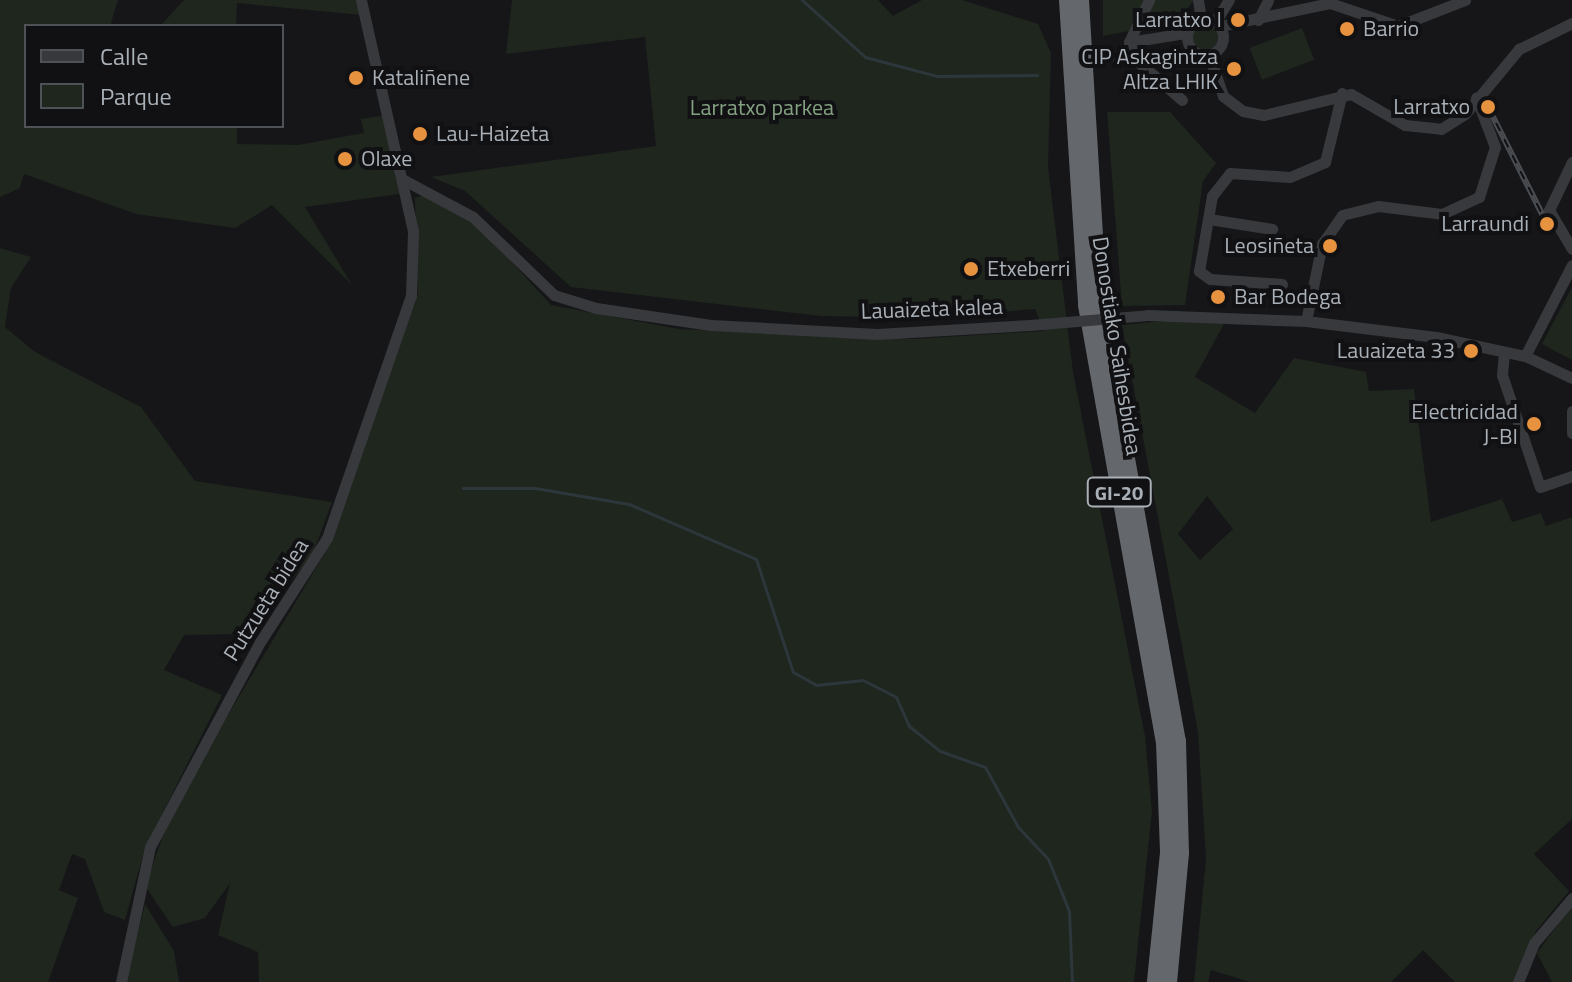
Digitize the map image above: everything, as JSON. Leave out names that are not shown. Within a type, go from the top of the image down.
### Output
[{"type":"highway","name":"Donostiako Saihesbidea","points":[[1067,0],[1086,305],[1164,742],[1168,853],[1155,982]]},
{"type":"highway","name":"Donostiako Saihesbidea","points":[[1081,0],[1099,303],[1178,741],[1181,853],[1169,982]]},
{"type":"street","name":"Putzueta bidea","points":[[121,982],[156,834],[260,642],[327,538],[411,296],[409,207],[361,0]]},
{"type":"street","points":[[1149,0],[1129,42],[1136,60],[1182,100]]},
{"type":"street","points":[[1198,0],[1201,19]]},
{"type":"street","points":[[1209,55],[1222,43],[1218,24],[1229,0]]},
{"type":"street","points":[[1258,20],[1268,0]]},
{"type":"street","points":[[1201,19],[1218,24],[1258,20],[1342,3],[1398,26],[1465,0]]},
{"type":"street","points":[[1129,42],[1186,33],[1201,19]]},
{"type":"street","points":[[1450,126],[1519,49],[1572,23]]},
{"type":"street","points":[[1186,33],[1192,50],[1209,55]]},
{"type":"street","points":[[1209,55],[1223,96],[1243,111],[1274,114],[1342,93],[1422,129],[1483,120]]},
{"type":"street","points":[[1282,284],[1210,279],[1199,271],[1216,186],[1230,173],[1290,177],[1325,162],[1342,93]]},
{"type":"street","points":[[1306,321],[1322,244],[1342,215],[1378,206],[1442,214],[1479,197],[1495,157],[1476,97]]},
{"type":"street","points":[[1422,129],[1467,110]]},
{"type":"street","points":[[1467,110],[1483,120]]},
{"type":"street","points":[[1572,162],[1549,210],[1572,249]]},
{"type":"street","name":"Lauaizeta kalea","points":[[404,180],[423,188],[491,231],[554,295],[596,308],[695,324],[877,334],[1148,315],[1306,321],[1525,356],[1572,378]]},
{"type":"street","points":[[409,207],[423,188]]},
{"type":"street","points":[[1209,219],[1272,229]]},
{"type":"street","points":[[1525,356],[1572,265]]},
{"type":"street","points":[[1504,352],[1502,375],[1540,487],[1572,476]]},
{"type":"street","points":[[1572,411],[1572,433]]},
{"type":"street","points":[[1518,982],[1534,943],[1572,898]]},
{"type":"green space","points":[[0,0],[118,0],[111,24],[24,24],[24,128],[237,128],[237,144],[298,145],[364,133],[361,119],[387,115],[399,194],[305,207],[352,285],[272,205],[235,228],[136,214],[24,174],[20,188],[0,197]]},
{"type":"green space","points":[[184,0],[357,0],[361,15],[237,3],[236,24],[162,24]]},
{"type":"green space","name":"Larratxo parkea","points":[[512,0],[878,0],[893,16],[922,0],[962,0],[1038,24],[1051,53],[1048,167],[1073,372],[1145,736],[1152,811],[1134,982],[259,982],[258,952],[218,935],[230,883],[205,918],[173,927],[145,886],[174,805],[325,553],[418,295],[415,198],[427,194],[480,227],[551,305],[679,329],[913,339],[1044,331],[1035,309],[929,318],[821,316],[571,287],[465,191],[431,177],[656,146],[645,37],[506,54]]},
{"type":"green space","points":[[1103,0],[1194,0],[1178,22],[1103,36]]},
{"type":"green space","points":[[1205,24],[1214,28],[1218,37],[1214,46],[1205,50],[1196,46],[1192,37],[1196,28]]},
{"type":"green space","points":[[1302,28],[1314,60],[1262,80],[1250,48]]},
{"type":"green space","points":[[1107,112],[1170,112],[1216,163],[1203,181],[1185,305],[1122,306]]},
{"type":"green space","points":[[0,248],[31,257],[11,288],[5,327],[35,352],[141,407],[195,481],[332,502],[313,553],[251,634],[184,635],[164,670],[222,695],[145,848],[125,920],[104,912],[85,859],[72,854],[59,890],[78,898],[48,982],[0,982]]},
{"type":"green space","points":[[1572,287],[1572,360],[1542,344]]},
{"type":"green space","points":[[1183,319],[1225,322],[1195,377],[1255,413],[1294,358],[1366,372],[1369,391],[1414,389],[1431,522],[1502,499],[1512,522],[1541,513],[1546,526],[1572,517],[1572,819],[1534,854],[1569,891],[1536,931],[1515,982],[1455,982],[1423,950],[1391,982],[1250,982],[1211,970],[1208,982],[1194,982],[1206,859],[1198,732],[1122,325]],"holes":[[[1207,496],[1233,529],[1200,560],[1178,534]]]},
{"type":"green space","points":[[145,904],[174,951],[179,982],[125,982]]},
{"type":"green space","points":[[1572,905],[1572,982],[1552,982],[1537,953]]},
{"type":"waterway","points":[[802,0],[865,57],[937,76],[1037,75]]},
{"type":"waterway","points":[[1141,52],[1187,56]]},
{"type":"waterway","points":[[1106,61],[1123,56]]},
{"type":"waterway","points":[[463,488],[535,488],[629,504],[756,559],[793,672],[816,685],[863,680],[896,697],[909,726],[940,751],[985,767],[1018,827],[1048,859],[1069,911],[1072,982]]},
{"type":"railway","points":[[1488,107],[1547,224]]},
{"type":"place","name":"Larratxo I","points":[[1238,20]]},
{"type":"place","name":"Barrio","points":[[1347,29]]},
{"type":"place","name":"CIP Askagintza Altza LHIK","points":[[1234,69]]},
{"type":"place","name":"Kataliñene","points":[[356,78]]},
{"type":"place","name":"Larratxo","points":[[1488,107]]},
{"type":"place","name":"Lau-Haizeta","points":[[420,134]]},
{"type":"place","name":"Olaxe","points":[[345,159]]},
{"type":"place","name":"Larraundi","points":[[1547,224]]},
{"type":"place","name":"Leosiñeta","points":[[1330,246]]},
{"type":"place","name":"Etxeberri","points":[[971,269]]},
{"type":"place","name":"Bar Bodega","points":[[1218,297]]},
{"type":"place","name":"Lauaizeta 33","points":[[1471,351]]},
{"type":"place","name":"Electricidad J-BI","points":[[1534,424]]}]
